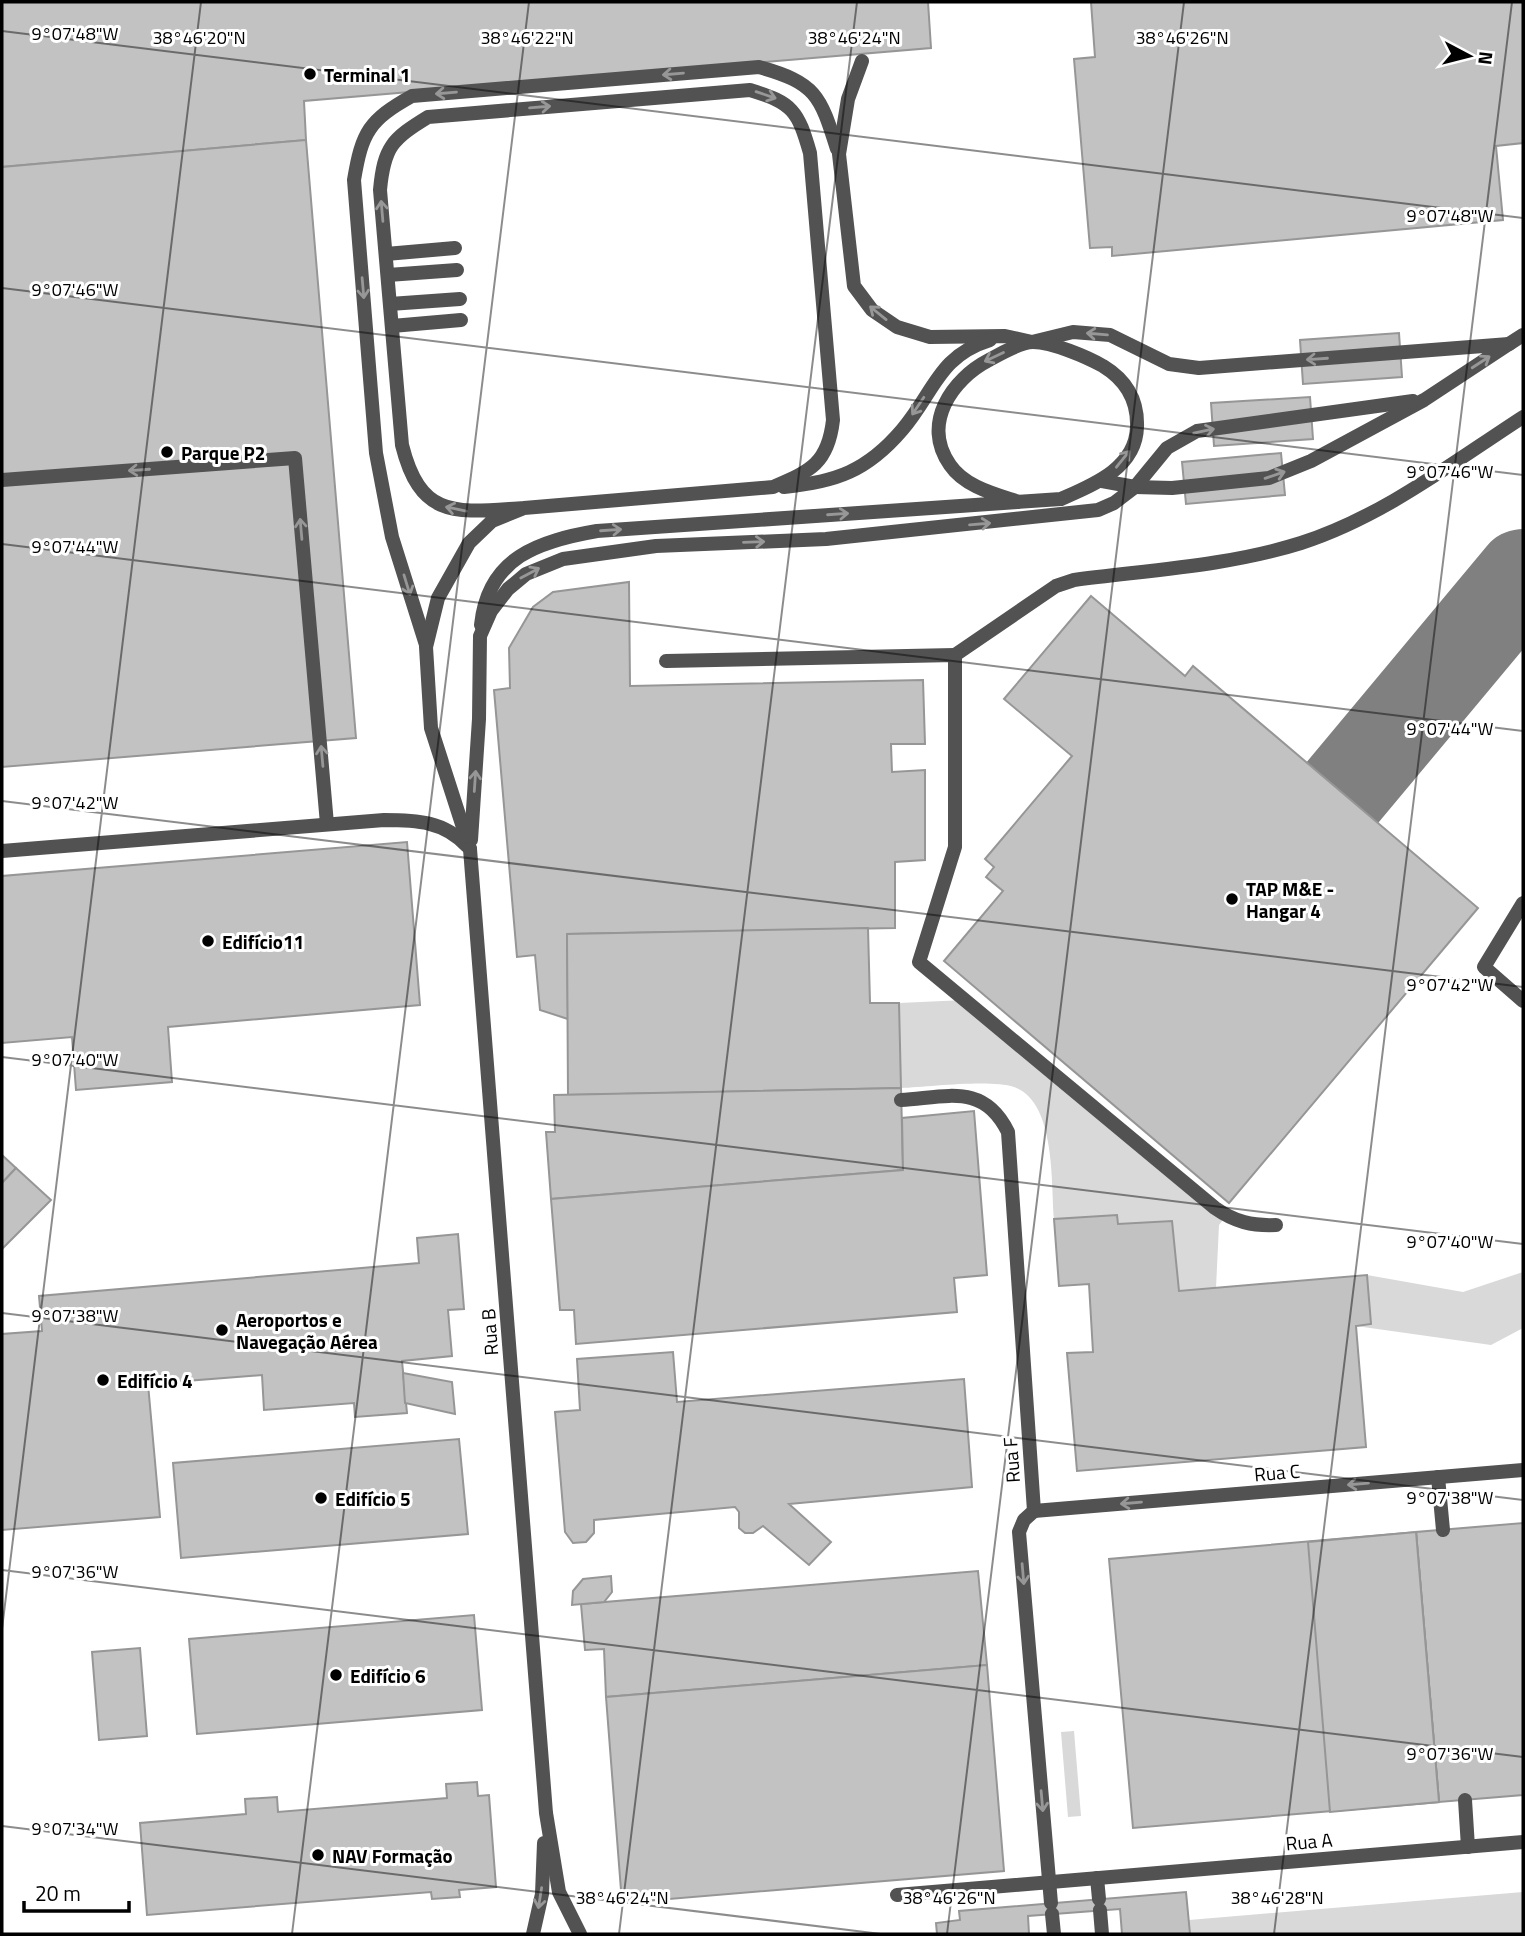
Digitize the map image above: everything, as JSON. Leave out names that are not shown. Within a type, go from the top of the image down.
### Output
[{"type":"street","points":[[839,154],[843,123],[862,61]]},
{"type":"street","points":[[759,67],[792,76],[823,102],[839,154],[854,286],[872,310],[897,327],[930,337],[1005,336],[1090,358],[1113,372],[1128,387],[1138,410],[1137,431],[1128,456],[1102,481],[1061,499],[597,531],[562,537],[530,548],[494,582],[483,601],[479,719],[470,849],[431,729],[426,647],[392,537],[376,453],[354,180],[360,145],[380,114],[412,96],[759,67]]},
{"type":"street","points":[[773,488],[806,473],[817,464],[825,453],[833,420],[810,153],[800,117],[776,98],[750,90],[428,117],[400,134],[383,159],[380,190],[402,445],[409,473],[427,497],[449,509],[462,512],[524,508],[773,488],[820,484],[863,467],[902,430],[949,361],[970,346],[1005,336]]},
{"type":"street","points":[[386,254],[455,248]]},
{"type":"street","points":[[388,275],[457,270]]},
{"type":"street","points":[[390,304],[460,299]]},
{"type":"street","points":[[392,326],[461,320]]},
{"type":"street","points":[[1019,502],[979,488],[950,464],[941,439],[941,410],[955,383],[977,366],[1032,342],[1073,332],[1110,335],[1168,364],[1199,368],[1510,344]]},
{"type":"street","points":[[1102,481],[1135,487],[1172,488],[1269,478],[1311,461],[1424,400],[1523,335]]},
{"type":"street","points":[[480,636],[491,611],[508,589],[526,574],[563,559],[656,546],[826,539],[1045,518],[1098,510],[1114,503],[1135,487],[1167,448],[1197,431],[1424,400]]},
{"type":"street","points":[[666,661],[955,655],[1056,586],[1074,580],[1263,553],[1337,529],[1391,502],[1523,417]]},
{"type":"street","points":[[2,480],[295,458],[327,824]]},
{"type":"street","points":[[426,647],[438,598],[469,543],[492,521],[524,508]]},
{"type":"street","points":[[955,655],[955,847],[919,962],[1226,1216],[1249,1225],[1276,1226]]},
{"type":"street","points":[[2,851],[327,824],[416,820],[455,833],[470,849]]},
{"type":"street","name":"Rua B","points":[[470,849],[545,1813]]},
{"type":"street","points":[[1523,903],[1484,967],[1523,1001]]},
{"type":"street","name":"Rua F","points":[[901,1100],[979,1098],[998,1112],[1008,1132],[1034,1511],[1024,1520],[1019,1532],[1054,1934]]},
{"type":"street","name":"Rua C","points":[[1034,1511],[1523,1470]]},
{"type":"street","points":[[1438,1478],[1443,1530]]},
{"type":"street","points":[[1465,1800],[1468,1847]]},
{"type":"street","points":[[533,1934],[542,1894],[545,1813]]},
{"type":"street","points":[[545,1813],[559,1892],[580,1934]]},
{"type":"street","name":"Rua A","points":[[897,1895],[1523,1842]]},
{"type":"street","points":[[1097,1878],[1102,1934]]},
{"type":"shaded area","points":[[965,1000],[1226,1216],[1219,1225],[1216,1288],[1179,1291],[1172,1221],[1118,1224],[1117,1215],[1054,1219],[1049,1145],[1044,1126],[1038,1109],[1028,1096],[1014,1087],[959,1084],[901,1088],[899,1003]]},
{"type":"shaded area","points":[[1523,1272],[1523,1328],[1491,1345],[1356,1326],[1371,1324],[1367,1275],[1463,1292]]},
{"type":"shaded area","points":[[1074,1731],[1081,1816],[1068,1817],[1061,1732]]},
{"type":"shaded area","points":[[1523,1892],[1523,1934],[1190,1934],[1189,1920]]},
{"type":"building","name":"Terminal 1","points":[[2,2],[928,2],[931,48],[304,101],[306,140],[2,167]]},
{"type":"building","points":[[1091,2],[1523,2],[1523,143],[1496,146],[1503,220],[1112,256],[1112,247],[1090,248],[1074,59],[1095,57]]},
{"type":"building","name":"Parque P2","points":[[306,140],[356,738],[2,767],[2,167]]},
{"type":"building","points":[[1399,333],[1402,377],[1303,384],[1300,340]]},
{"type":"building","points":[[1310,397],[1313,439],[1214,446],[1211,403]]},
{"type":"building","points":[[1281,453],[1285,495],[1186,504],[1182,462]]},
{"type":"building","points":[[629,582],[630,686],[923,680],[925,744],[891,744],[892,772],[925,770],[925,860],[895,862],[895,928],[567,934],[568,1019],[540,1010],[535,955],[517,957],[494,690],[510,688],[509,648],[533,607],[553,592]]},
{"type":"building","name":"TAP M&E - Hangar 4","points":[[1091,596],[1185,676],[1193,666],[1478,908],[1229,1203],[944,961],[1003,891],[986,877],[994,867],[985,859],[1072,756],[1004,699]]},
{"type":"building","name":"Edifício11","points":[[407,842],[420,1005],[168,1027],[172,1082],[76,1090],[72,1037],[2,1043],[2,876]]},
{"type":"building","points":[[868,928],[870,1003],[899,1003],[901,1088],[568,1095],[567,934]]},
{"type":"building","points":[[901,1088],[903,1170],[551,1199],[546,1132],[555,1132],[554,1095]]},
{"type":"building","points":[[974,1111],[987,1275],[954,1278],[957,1312],[576,1344],[574,1310],[560,1310],[551,1199],[903,1170],[902,1118]]},
{"type":"building","points":[[2,1155],[16,1168],[2,1183]]},
{"type":"building","points":[[16,1168],[51,1200],[2,1249],[2,1183]]},
{"type":"building","points":[[1117,1215],[1118,1224],[1172,1221],[1179,1291],[1367,1275],[1371,1324],[1356,1326],[1366,1447],[1077,1471],[1067,1353],[1093,1352],[1089,1284],[1059,1286],[1054,1219]]},
{"type":"building","name":"Edifício 4","points":[[458,1234],[464,1309],[448,1310],[452,1356],[402,1361],[407,1413],[355,1417],[354,1403],[264,1410],[262,1375],[148,1384],[160,1517],[2,1530],[2,1334],[42,1331],[39,1296],[419,1263],[417,1238]]},
{"type":"building","points":[[673,1352],[677,1402],[964,1379],[972,1487],[789,1504],[831,1542],[809,1565],[763,1526],[753,1533],[745,1533],[739,1528],[739,1512],[735,1507],[594,1520],[594,1533],[586,1542],[573,1543],[565,1532],[555,1412],[580,1410],[577,1359]]},
{"type":"building","points":[[403,1373],[452,1382],[455,1414],[405,1403]]},
{"type":"building","name":"Edifício 5","points":[[459,1439],[468,1534],[181,1558],[173,1463]]},
{"type":"building","points":[[1523,1523],[1523,1795],[1439,1802],[1416,1532]]},
{"type":"building","points":[[1416,1532],[1439,1802],[1133,1828],[1109,1559]]},
{"type":"building","points":[[1416,1532],[1439,1802],[1330,1812],[1308,1542]]},
{"type":"building","points":[[978,1571],[987,1665],[606,1697],[604,1649],[585,1650],[581,1604]]},
{"type":"building","points":[[611,1576],[612,1592],[604,1602],[572,1605],[573,1591],[583,1579]]},
{"type":"building","name":"Edifício 6","points":[[474,1615],[482,1710],[197,1734],[189,1639]]},
{"type":"building","points":[[140,1648],[147,1736],[99,1740],[92,1652]]},
{"type":"building","points":[[987,1665],[1004,1871],[622,1903],[606,1697]]},
{"type":"building","name":"NAV Formação","points":[[477,1782],[478,1796],[489,1795],[496,1887],[459,1890],[460,1897],[432,1899],[431,1892],[147,1915],[140,1823],[246,1814],[245,1799],[277,1797],[278,1812],[447,1798],[446,1784]]},
{"type":"building","points":[[1186,1892],[1190,1934],[1122,1934],[1120,1909],[1028,1916],[1029,1934],[937,1934],[936,1923],[960,1920],[959,1911]]},
{"type":"taxiway","points":[[1342,793],[1523,576]]},
{"type":"place","name":"Terminal 1","points":[[310,74]]},
{"type":"place","name":"Parque P2","points":[[167,452]]},
{"type":"place","name":"TAP M&E - Hangar 4","points":[[1232,899]]},
{"type":"place","name":"Edifício11","points":[[208,941]]},
{"type":"place","name":"Aeroportos e Navegação Aérea","points":[[222,1330]]},
{"type":"place","name":"Edifício 4","points":[[103,1380]]},
{"type":"place","name":"Edifício 5","points":[[321,1498]]},
{"type":"place","name":"Edifício 6","points":[[336,1675]]},
{"type":"place","name":"NAV Formação","points":[[318,1855]]}]
